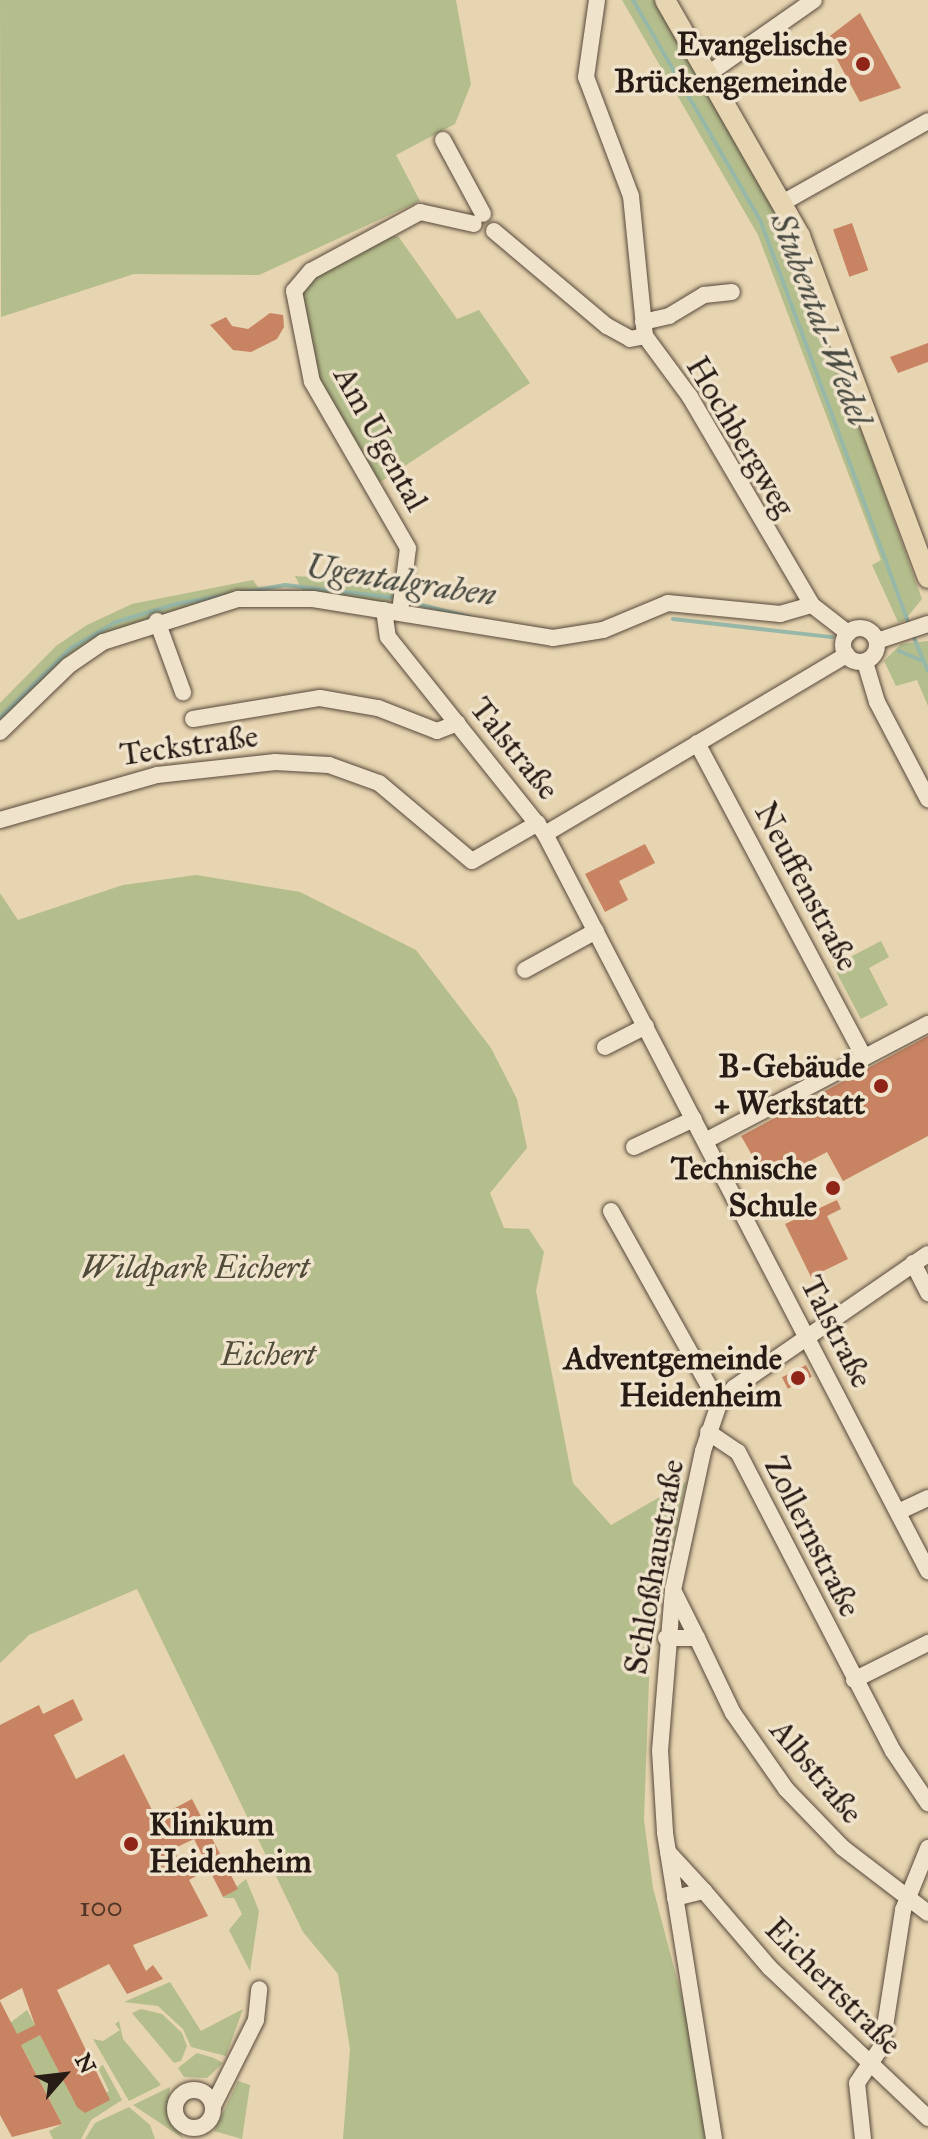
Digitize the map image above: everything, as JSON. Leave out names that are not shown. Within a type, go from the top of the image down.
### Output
[{"type":"main road","points":[[665,0],[782,203],[811,263],[928,578]]},
{"type":"street","points":[[597,0],[586,77],[631,196],[644,329],[704,295],[732,292]]},
{"type":"street","points":[[708,74],[814,0]]},
{"type":"street","points":[[782,203],[926,129]]},
{"type":"street","points":[[443,140],[479,219]]},
{"type":"street","name":"Am Ugental","points":[[397,605],[408,548],[312,382],[294,300],[311,271],[412,216],[479,219]]},
{"type":"street","name":"Hochbergweg","points":[[479,219],[494,218],[494,231],[607,326],[630,339],[644,329],[690,397],[812,605]]},
{"type":"street","points":[[0,732],[84,654],[157,621],[258,596],[397,605],[553,638],[603,630],[668,603],[780,614],[812,605],[848,633],[867,629],[877,641],[875,654],[865,662]]},
{"type":"street","name":"Talstraße","points":[[397,605],[388,637],[541,828],[928,1571]]},
{"type":"street","points":[[157,621],[183,692]]},
{"type":"street","points":[[877,641],[924,625]]},
{"type":"street","points":[[848,633],[847,655],[865,662]]},
{"type":"street","name":"Teckstraße","points":[[0,820],[157,775],[275,762],[329,765],[379,783],[472,861],[541,828],[697,743],[847,655]]},
{"type":"street","points":[[865,662],[877,702],[928,799]]},
{"type":"street","points":[[193,719],[320,698],[390,712],[437,731],[458,723]]},
{"type":"street","name":"Neuffenstraße","points":[[697,743],[864,1057]]},
{"type":"street","points":[[525,970],[596,931]]},
{"type":"street","points":[[705,1141],[928,1024]]},
{"type":"street","points":[[605,1047],[646,1026]]},
{"type":"street","points":[[634,1147],[694,1119]]},
{"type":"street","points":[[611,1211],[719,1404]]},
{"type":"street","name":"Schloßhaustraße","points":[[714,2139],[668,1852],[660,1751],[666,1638],[673,1590],[708,1432],[719,1404],[805,1335],[928,1254]]},
{"type":"street","points":[[913,1263],[928,1293]]},
{"type":"street","name":"Zollernstraße","points":[[708,1432],[738,1452],[854,1680],[928,1803]]},
{"type":"street","points":[[898,1512],[928,1498]]},
{"type":"street","name":"Albstraße","points":[[673,1590],[725,1699],[786,1789],[843,1848],[928,1913]]},
{"type":"street","points":[[666,1638],[697,1638]]},
{"type":"street","points":[[854,1680],[928,1643]]},
{"type":"street","points":[[863,2139],[856,2089],[882,2046],[906,1897],[928,1848]]},
{"type":"street","name":"Eichertstraße","points":[[668,1852],[770,1968],[928,2118]]},
{"type":"street","points":[[675,1898],[704,1891]]},
{"type":"street","points":[[210,2100],[188,2091],[176,2103],[180,2121],[196,2134],[209,2121],[210,2100],[229,2073],[256,2020],[259,1989]]},
{"type":"green space","points":[[0,0],[456,0],[471,84],[455,124],[396,155],[420,201],[259,275],[134,274],[1,317]]},
{"type":"green space","points":[[622,0],[656,0],[771,203],[812,293],[922,599],[904,621],[898,622],[872,565],[881,560],[758,235]]},
{"type":"green space","points":[[381,236],[398,236],[457,319],[479,310],[530,383],[373,487],[313,382],[301,279]]},
{"type":"green space","points":[[295,576],[378,581],[378,588],[399,592],[385,604],[304,594]]},
{"type":"green space","points":[[253,580],[261,592],[123,628],[0,726],[0,703],[56,646],[87,625],[132,604]]},
{"type":"green space","points":[[928,641],[928,706],[917,680],[896,686],[884,661],[901,644]]},
{"type":"green space","name":"Eichert","points":[[196,875],[300,892],[416,950],[491,1048],[517,1099],[527,1148],[490,1193],[504,1228],[529,1229],[544,1252],[536,1291],[573,1483],[611,1525],[686,1482],[650,1652],[644,1820],[653,1888],[691,2032],[706,2139],[343,2139],[350,2049],[338,1974],[303,1932],[137,1589],[29,1635],[0,1663],[0,893],[18,920],[123,885]]},
{"type":"green space","points":[[881,941],[889,957],[869,968],[888,1005],[861,1019],[833,966]]},
{"type":"green space","points":[[246,1879],[259,1911],[250,1971],[229,1930],[242,1914],[234,1898],[223,1898]]},
{"type":"green space","points":[[170,1982],[201,2031],[243,2009],[226,2056],[191,2047],[183,2029],[158,2006],[124,2002]]},
{"type":"green space","points":[[141,2009],[162,2014],[182,2033],[187,2046],[181,2061],[174,2063],[132,2013]]},
{"type":"green space","points":[[27,2010],[35,2025],[28,2029],[40,2035],[77,2106],[109,2091],[98,2068],[103,2065],[122,2100],[91,2120],[81,2139],[53,2139],[49,2131],[62,2124],[10,2023]]},
{"type":"green space","points":[[119,2021],[123,2039],[161,2085],[129,2101],[93,2039],[103,2041],[120,2030],[115,2024]]},
{"type":"green space","points":[[197,2053],[223,2063],[207,2078],[184,2077],[178,2068]]},
{"type":"green space","points":[[238,2081],[250,2085],[242,2139],[214,2131]]},
{"type":"green space","points":[[170,2087],[167,2115],[184,2139],[133,2105]]},
{"type":"green space","points":[[129,2107],[150,2125],[155,2139],[85,2139],[95,2123]]},
{"type":"building","name":"Evangelische Brückengemeinde","points":[[860,13],[901,88],[860,102],[826,39]]},
{"type":"building","points":[[852,223],[868,270],[849,277],[833,230]]},
{"type":"building","points":[[270,313],[283,315],[284,327],[277,339],[251,352],[233,350],[210,325],[226,317],[232,326],[248,329]]},
{"type":"building","points":[[928,343],[928,362],[898,373],[890,357]]},
{"type":"building","points":[[645,844],[655,863],[619,881],[628,900],[605,912],[585,874]]},
{"type":"building","name":"B-Gebäude + Werkstatt","points":[[928,1036],[928,1136],[843,1181],[827,1152],[768,1183],[741,1136]]},
{"type":"building","points":[[837,1200],[841,1209],[827,1216],[848,1259],[811,1277],[785,1224]]},
{"type":"building","name":"Adventgemeinde Heidenheim","points":[[806,1365],[812,1377],[788,1389],[782,1377]]},
{"type":"building","name":"Klinikum Heidenheim","points":[[73,1699],[83,1720],[54,1735],[76,1779],[124,1754],[156,1818],[192,1799],[238,1889],[223,1897],[209,1869],[189,1880],[208,1916],[133,1945],[146,1971],[153,1965],[163,1979],[127,1994],[109,1964],[57,1990],[110,2100],[85,2113],[77,2107],[40,2035],[21,2045],[62,2124],[12,2137],[0,2115],[0,2001],[17,2034],[35,2025],[22,1988],[0,2000],[0,1725],[39,1705],[43,1714]],"holes":[[[194,1839],[205,1861],[185,1871],[173,1849]]]},
{"type":"waterway","name":"Stubental-Wedel","points":[[633,0],[761,222],[909,625]]},
{"type":"waterway","name":"Ugentalgraben","points":[[0,717],[71,648],[116,622],[176,604],[285,585],[397,598]]},
{"type":"waterway","name":"Ugentalgraben","points":[[405,601],[470,617]]},
{"type":"waterway","name":"Ugentalgraben","points":[[673,619],[832,637]]},
{"type":"waterway","name":"Stubental-Wedel","points":[[912,633],[928,671]]},
{"type":"waterway","name":"Ugentalgraben","points":[[899,651],[923,661]]},
{"type":"place","name":"Evangelische Brückengemeinde","points":[[863,64]]},
{"type":"place","name":"B-Gebäude + Werkstatt","points":[[881,1086]]},
{"type":"place","name":"Technische Schule","points":[[833,1188]]},
{"type":"place","name":"Adventgemeinde Heidenheim","points":[[798,1378]]},
{"type":"place","name":"Klinikum Heidenheim","points":[[131,1844]]},
{"type":"park label","name":"Wildpark Eichert","points":[[195,1268]]}]
